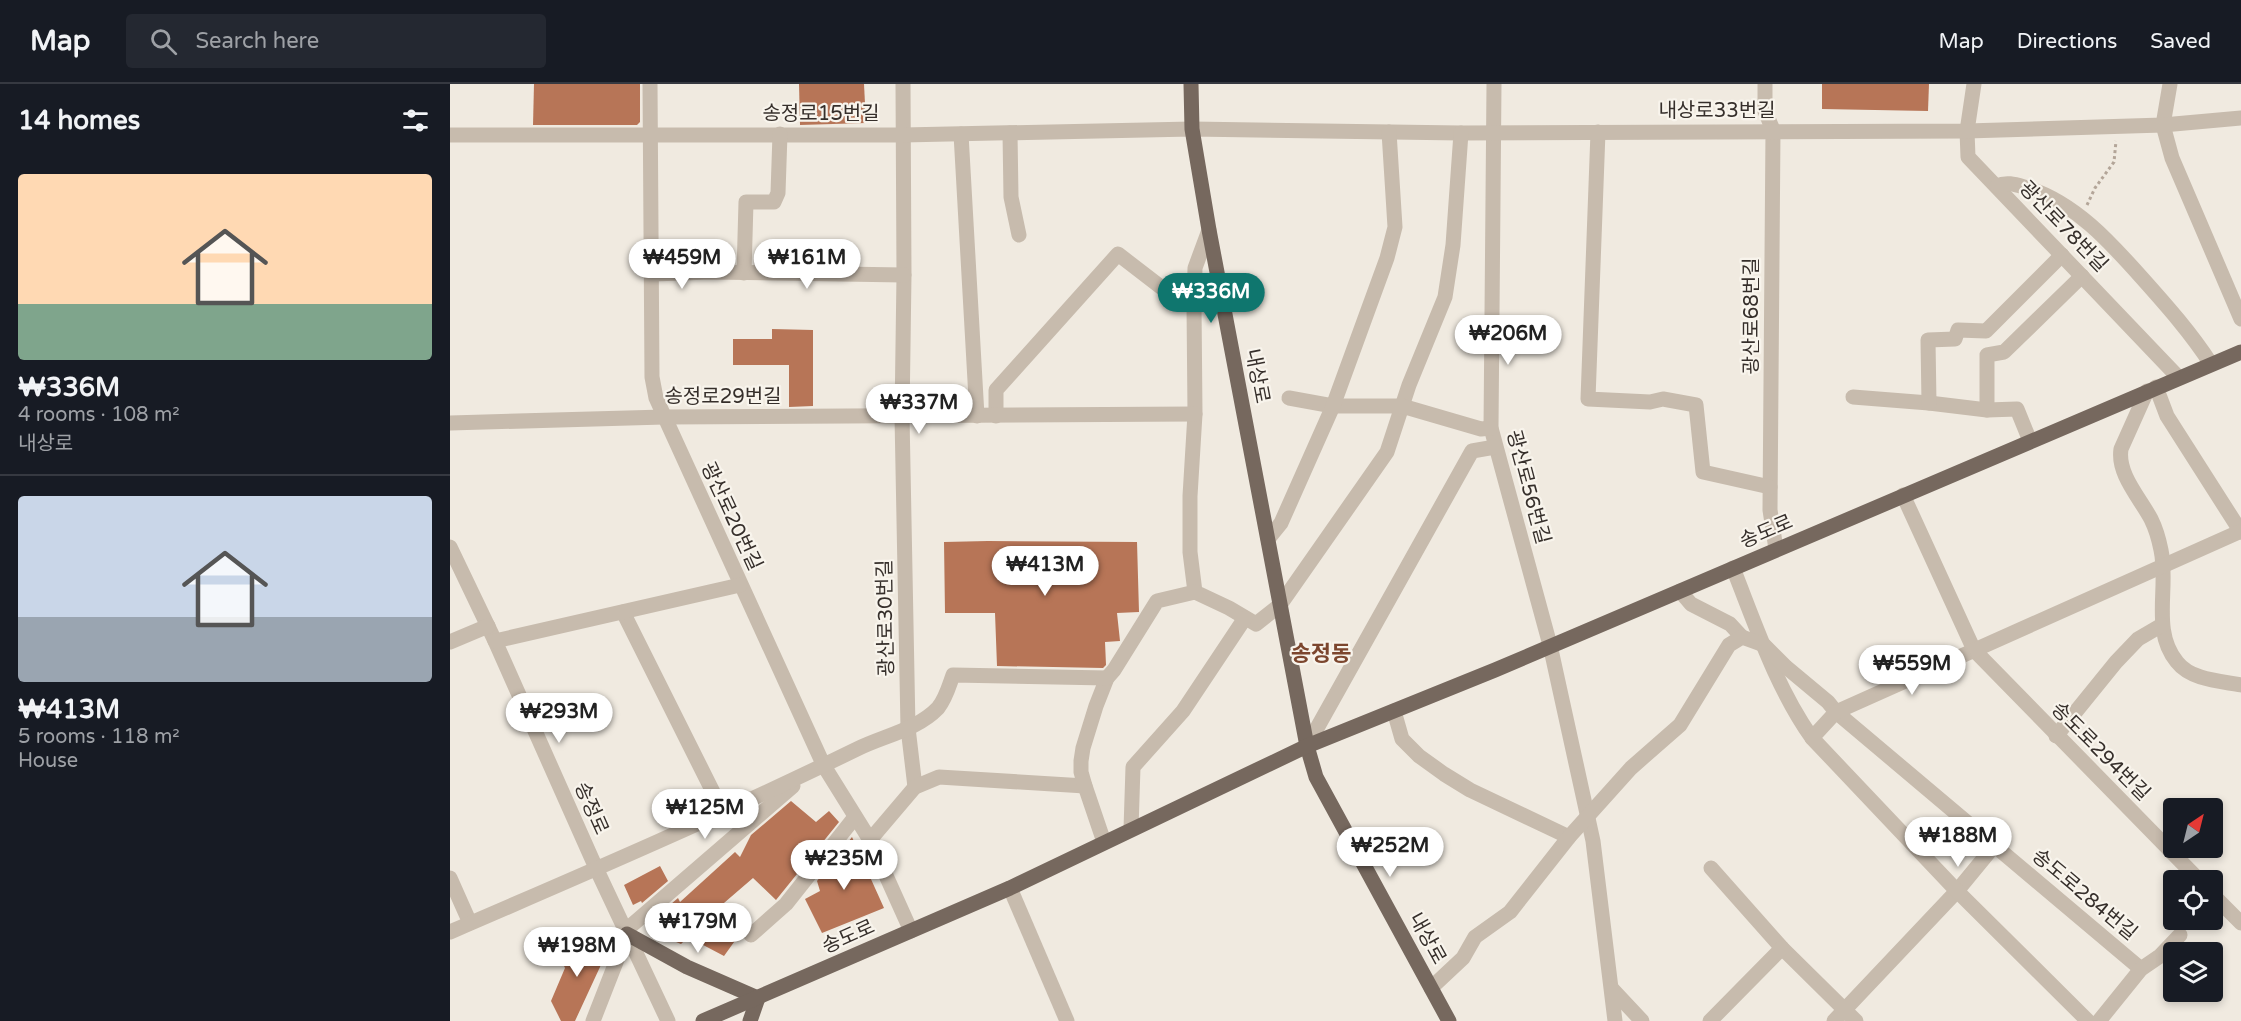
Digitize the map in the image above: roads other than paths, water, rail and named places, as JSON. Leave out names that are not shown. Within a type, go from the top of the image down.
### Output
[{"type":"main road","name":"내상로","points":[[1191,84],[1192,129],[1209,230],[1307,746],[1316,777],[1449,1021]]},
{"type":"main road","name":"송도로","points":[[703,1021],[1010,888],[1307,746],[1495,670],[2241,351]]},
{"type":"main road","points":[[626,933],[687,967],[758,998],[750,1021]]},
{"type":"street","name":"광산로20번길","points":[[650,84],[652,377],[656,398],[824,766],[870,840],[911,931]]},
{"type":"street","name":"광산로30번길","points":[[903,84],[902,416],[908,728],[915,787]]},
{"type":"street","name":"광산로56번길","points":[[1494,84],[1491,428],[1550,645],[1593,841],[1615,1021]]},
{"type":"street","name":"광산로68번길","points":[[1765,84],[1765,111],[1773,130],[1770,510],[1776,549]]},
{"type":"street","name":"광산로78번길","points":[[1974,84],[1967,131],[1968,157],[2179,378]]},
{"type":"street","points":[[2170,84],[2163,125],[2172,158],[2241,319]]},
{"type":"street","name":"내상로33번길","points":[[1192,129],[1461,133],[1967,131],[2163,125],[2241,118]]},
{"type":"street","name":"송정로15번길","points":[[450,135],[903,135],[1192,129]]},
{"type":"street","points":[[1268,539],[1281,523],[1333,406],[1387,258],[1395,227],[1389,132]]},
{"type":"street","points":[[1598,132],[1588,399],[1650,402],[1663,399],[1696,405],[1703,472],[1770,487]]},
{"type":"street","points":[[1010,133],[1011,197],[1019,235]]},
{"type":"street","points":[[1104,842],[1081,772],[1083,748],[1107,678],[1157,601],[1195,592],[1256,624],[1280,605],[1387,452],[1402,406],[1445,297],[1453,245],[1461,133]]},
{"type":"street","points":[[744,273],[746,202],[774,202],[777,194],[780,134]]},
{"type":"street","points":[[961,134],[977,416]]},
{"type":"street","points":[[1997,186],[2012,184],[2034,190],[2061,203],[2102,235],[2190,333],[2211,364]]},
{"type":"street","points":[[1195,592],[1190,552],[1190,496],[1195,414],[1195,268],[1209,230]]},
{"type":"street","points":[[996,416],[996,390],[1118,254],[1179,301],[1194,305]]},
{"type":"street","points":[[1929,403],[1928,339],[1955,339],[1958,330],[1986,331],[2062,255]]},
{"type":"street","points":[[652,274],[711,272],[904,275]]},
{"type":"street","points":[[1987,410],[1987,355],[2004,352],[2082,276]]},
{"type":"street","points":[[1812,738],[1836,712],[2241,531],[2152,389]]},
{"type":"street","points":[[2152,389],[2121,448],[2120,458],[2132,489],[2151,521],[2162,551],[2164,584],[2162,625],[2168,649],[2178,664],[2197,676],[2241,685]]},
{"type":"street","points":[[1853,397],[1987,410],[2017,409],[2030,441]]},
{"type":"street","points":[[1289,398],[1333,406],[1402,406],[1481,429],[1491,428]]},
{"type":"street","name":"송정로29번길","points":[[450,423],[664,417],[1195,414]]},
{"type":"street","points":[[1307,746],[1472,451],[1495,447]]},
{"type":"street","name":"송도로294번길","points":[[1903,495],[1974,650],[2189,870]]},
{"type":"street","name":"송정로","points":[[450,547],[668,1021]]},
{"type":"street","points":[[1733,568],[1794,713],[1812,738],[1957,891],[2088,1021]]},
{"type":"street","points":[[495,641],[740,585]]},
{"type":"street","points":[[1680,591],[1691,604],[1730,624],[1742,637],[1764,645]]},
{"type":"street","points":[[623,612],[723,812]]},
{"type":"street","points":[[1131,829],[1133,767],[1183,711],[1245,618]]},
{"type":"street","points":[[2056,736],[2116,662],[2138,639],[2162,625]]},
{"type":"street","points":[[450,642],[488,626]]},
{"type":"street","points":[[1431,988],[1462,958],[1475,938],[1510,912],[1569,837],[1631,768],[1680,725],[1729,645],[1742,637]]},
{"type":"street","name":"송도로284번길","points":[[1764,645],[1828,702],[1836,712],[2141,969]]},
{"type":"street","points":[[450,932],[908,728],[938,708],[947,694],[953,675],[1107,678]]},
{"type":"street","points":[[1394,711],[1402,739],[1419,756],[1444,774],[1470,790],[1569,837]]},
{"type":"street","points":[[593,1021],[626,933],[807,774]]},
{"type":"street","points":[[870,840],[915,787],[939,777],[1085,786]]},
{"type":"street","points":[[751,935],[786,904],[855,817]]},
{"type":"street","points":[[1834,1021],[1850,1015],[1994,846]]},
{"type":"street","points":[[1711,868],[1782,948],[1850,1015]]},
{"type":"street","points":[[450,878],[470,923]]},
{"type":"street","points":[[1010,888],[1067,1021]]},
{"type":"street","points":[[2223,905],[2241,923]]},
{"type":"street","points":[[2100,1021],[2141,969],[2160,956],[2180,935]]},
{"type":"street","points":[[1710,1021],[1782,948]]},
{"type":"street","points":[[1612,989],[1642,1021]]},
{"type":"district","name":"송정동","points":[[1321,653]]}]
